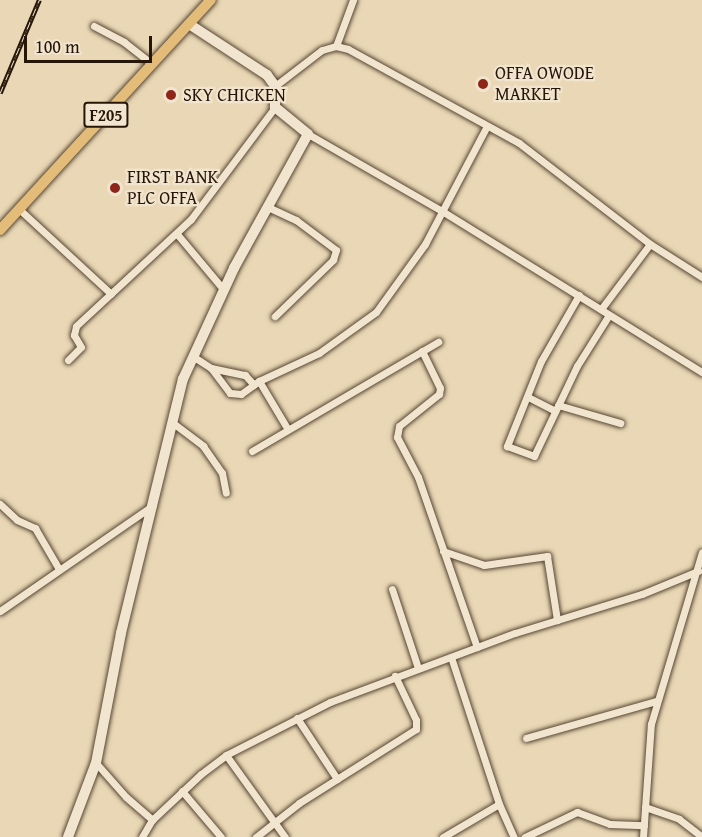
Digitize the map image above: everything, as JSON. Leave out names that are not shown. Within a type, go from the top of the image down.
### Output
[{"type":"main road","name":"F205","points":[[0,230],[211,0]]},
{"type":"street","points":[[336,46],[353,0]]},
{"type":"street","points":[[68,360],[80,349],[74,335],[76,326],[177,234],[232,167],[275,106],[275,86],[253,64],[189,24]]},
{"type":"street","points":[[94,26],[124,42],[152,64]]},
{"type":"street","points":[[275,86],[322,50],[336,46],[487,126],[554,167],[650,244],[702,277]]},
{"type":"street","points":[[275,106],[308,134],[442,211],[702,372]]},
{"type":"street","points":[[212,368],[230,393],[241,394],[256,383],[319,354],[376,312],[413,264],[487,126]]},
{"type":"street","points":[[68,837],[96,763],[121,633],[183,379],[224,290],[308,134]]},
{"type":"street","points":[[270,208],[308,227],[336,250],[333,260],[275,316]]},
{"type":"street","points":[[19,209],[111,294]]},
{"type":"street","points":[[177,234],[224,290]]},
{"type":"street","points":[[601,309],[650,244]]},
{"type":"street","points":[[579,295],[541,361],[507,446],[534,456],[556,408],[609,315]]},
{"type":"street","points":[[252,451],[287,428],[438,342]]},
{"type":"street","points":[[422,351],[439,394],[396,431],[418,477],[442,552],[463,598],[477,647]]},
{"type":"street","points":[[194,357],[212,368],[245,375],[256,383],[287,428]]},
{"type":"street","points":[[528,397],[556,408],[620,423]]},
{"type":"street","points":[[173,423],[202,446],[222,473],[226,493]]},
{"type":"street","points":[[0,504],[17,520],[35,528],[59,569]]},
{"type":"street","points":[[0,611],[154,504]]},
{"type":"street","points":[[442,552],[484,565],[547,556],[557,620]]},
{"type":"street","points":[[643,837],[656,701],[700,573],[702,552]]},
{"type":"street","points":[[142,837],[152,820],[182,791],[226,755],[297,718],[395,676],[700,573]]},
{"type":"street","points":[[392,589],[418,668]]},
{"type":"street","points":[[450,657],[499,804],[514,837]]},
{"type":"street","points":[[256,837],[336,779],[416,729],[414,714],[395,676]]},
{"type":"street","points":[[526,738],[656,701]]},
{"type":"street","points":[[297,718],[336,779]]},
{"type":"street","points":[[226,755],[285,837]]},
{"type":"street","points":[[96,763],[126,797],[152,820]]},
{"type":"street","points":[[182,791],[221,837]]},
{"type":"street","points":[[443,837],[499,804]]},
{"type":"street","points":[[645,807],[679,819],[702,837]]},
{"type":"street","points":[[525,837],[577,812],[610,824],[644,825]]},
{"type":"railway","points":[[0,93],[39,0]]},
{"type":"place","name":"OFFA OWODE MARKET","points":[[483,84]]},
{"type":"place","name":"SKY CHICKEN","points":[[171,95]]},
{"type":"place","name":"FIRST BANK PLC OFFA","points":[[115,188]]}]
